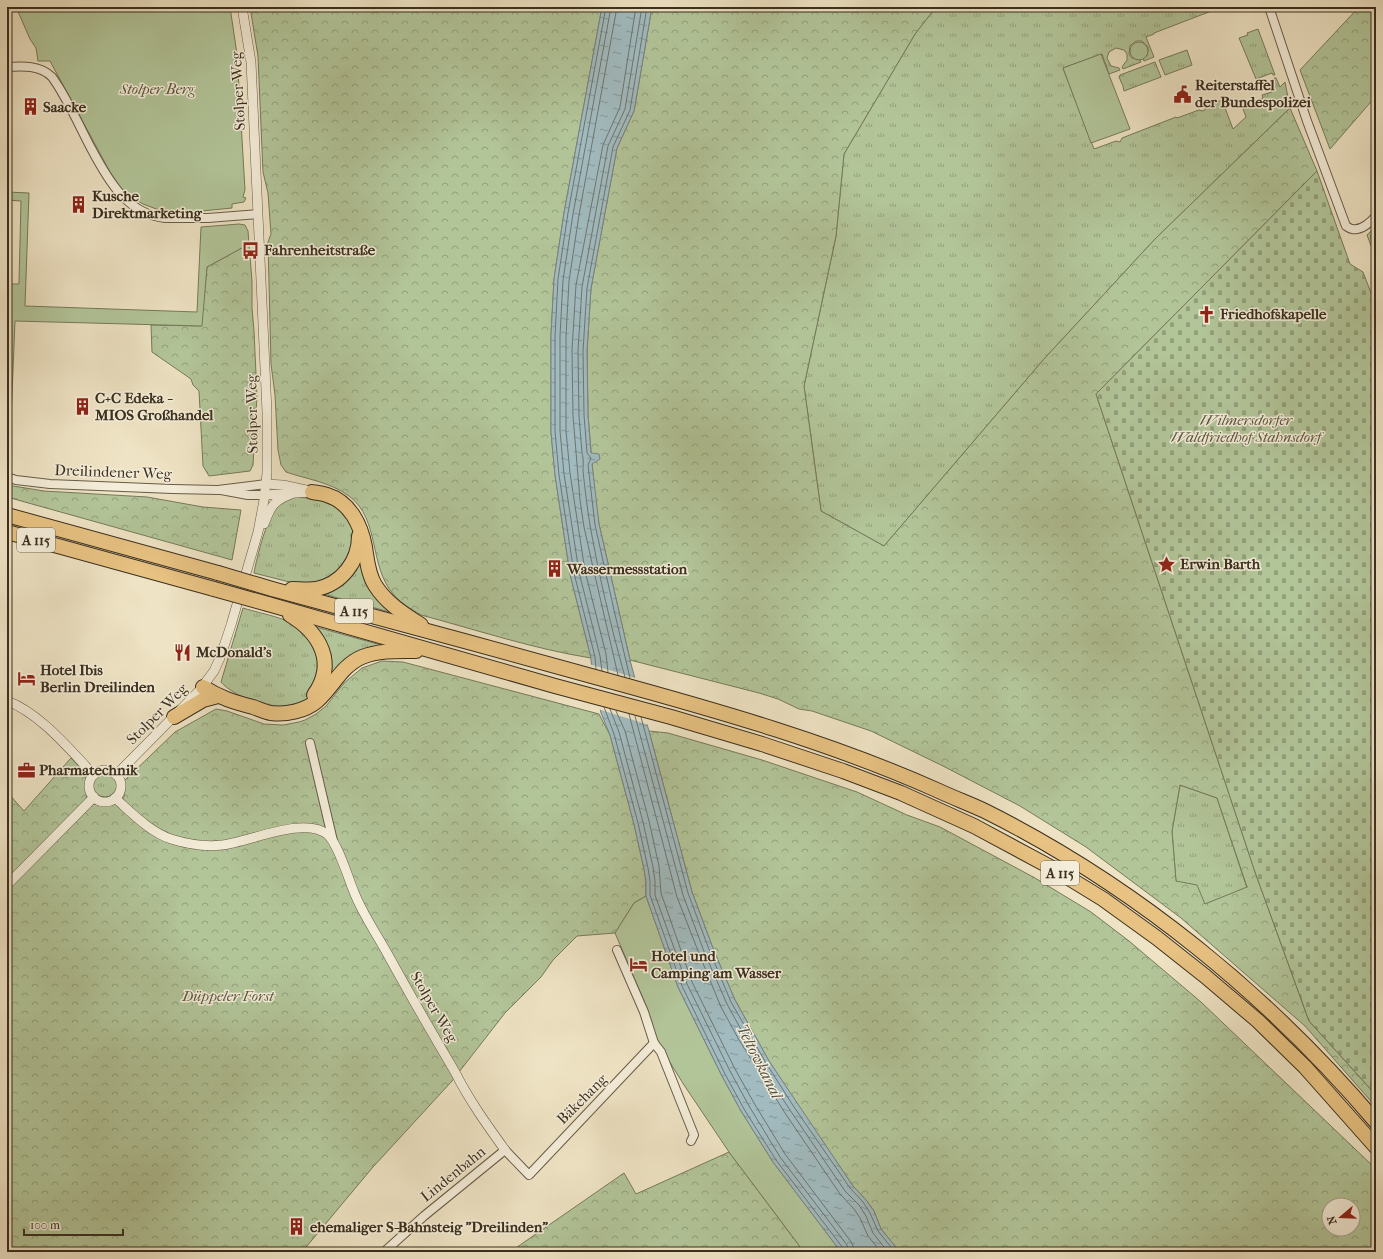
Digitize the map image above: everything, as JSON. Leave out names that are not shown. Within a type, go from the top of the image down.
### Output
[{"type":"highway","points":[[312,492],[327,494],[336,499],[353,514],[359,525],[367,565],[374,585],[387,601],[400,612],[435,634]]},
{"type":"highway","name":"A 115","points":[[7,515],[435,634],[677,699],[802,737],[878,764],[984,810],[1081,865],[1199,948],[1302,1041],[1376,1122]]},
{"type":"highway","points":[[272,589],[315,589],[331,584],[339,579],[349,569],[354,561],[359,545],[359,525]]},
{"type":"highway","name":"A 115","points":[[7,532],[555,686],[671,717],[829,766],[901,793],[974,826],[1054,869],[1103,899],[1136,922],[1205,976],[1258,1021],[1305,1068],[1376,1147]]},
{"type":"highway","points":[[272,606],[300,621],[310,630],[319,642],[324,655],[325,665],[319,688],[313,697],[300,710]]},
{"type":"highway","points":[[206,683],[218,696],[271,713],[281,713],[309,707],[323,695],[342,670],[363,657],[391,652],[431,651]]},
{"type":"highway","points":[[206,683],[254,708]]},
{"type":"highway","points":[[174,717],[203,700],[218,696]]},
{"type":"street","name":"Stolper Weg","points":[[116,775],[206,683],[222,652],[258,532],[265,494],[267,412],[251,62],[242,7]]},
{"type":"street","points":[[1269,7],[1314,141],[1346,226],[1352,229],[1359,228],[1368,224],[1376,216]]},
{"type":"street","points":[[7,67],[33,68],[47,72],[52,77],[108,179],[122,196],[148,214],[165,218],[208,218],[258,214]]},
{"type":"street","name":"Dreilindener Weg","points":[[7,477],[16,480],[50,484],[218,490],[266,484]]},
{"type":"street","points":[[266,484],[283,485],[312,492]]},
{"type":"street","name":"Dreilindener Weg","points":[[218,490],[238,494],[265,494]]},
{"type":"street","points":[[265,494],[312,492]]},
{"type":"street","points":[[258,532],[263,527],[270,508],[274,502],[291,494]]},
{"type":"street","points":[[7,701],[34,716],[94,775]]},
{"type":"street","name":"Stolper Weg","points":[[310,743],[333,841],[362,910],[479,1114],[505,1150],[529,1175]]},
{"type":"street","points":[[105,770],[113,772],[116,775],[121,784],[118,795],[110,801],[102,801],[94,797],[90,788],[90,783],[94,775],[105,770]]},
{"type":"street","points":[[7,885],[94,797]]},
{"type":"street","points":[[114,798],[153,830],[170,839],[196,845],[221,846],[301,827],[321,831],[328,835],[333,841]]},
{"type":"street","points":[[617,950],[644,1012],[654,1043],[661,1052],[694,1135],[691,1141]]},
{"type":"street","name":"Bäkehang","points":[[529,1175],[654,1043]]},
{"type":"street","name":"Lindenbahn","points":[[384,1252],[424,1216],[505,1150]]},
{"type":"green space","name":"Stolper Berg","points":[[16,7],[230,7],[237,54],[245,190],[243,197],[246,198],[244,202],[232,204],[232,208],[192,212],[159,210],[143,204],[129,196],[122,190],[110,172],[50,61],[38,61],[36,48],[30,39]]},
{"type":"green space","points":[[250,7],[602,7],[564,213],[554,279],[551,335],[551,432],[555,475],[570,574],[591,658],[548,650],[421,615],[397,598],[386,583],[380,571],[366,518],[359,506],[342,491],[326,484],[286,472],[281,465],[278,450],[275,395],[271,364],[268,242],[271,234],[268,193],[263,172],[258,56]]},
{"type":"green space","points":[[652,7],[936,7],[915,34],[844,154],[836,236],[804,386],[821,511],[884,546],[1044,359],[1155,239],[1290,108],[1317,171],[1096,394],[1255,872],[1309,1021],[1376,1095],[1376,1107],[1305,1026],[1181,918],[1086,847],[1020,806],[871,731],[812,711],[799,709],[778,699],[759,693],[630,660],[599,524],[595,498],[588,415],[587,351],[591,288],[617,148],[634,111]],"holes":[[[1180,785],[1217,798],[1247,887],[1205,904],[1197,885],[1176,881],[1172,831]]]},
{"type":"green space","points":[[936,7],[1222,7],[1146,37],[1154,57],[1144,61],[1143,59],[1148,52],[1148,47],[1142,41],[1136,41],[1130,46],[1129,54],[1132,58],[1140,60],[1141,62],[1123,69],[1122,67],[1127,60],[1127,54],[1124,50],[1116,48],[1109,52],[1107,58],[1111,66],[1119,68],[1120,70],[1109,74],[1102,54],[1063,68],[1094,149],[1116,141],[1120,142],[1122,138],[1176,117],[1177,118],[1199,110],[1205,110],[1206,107],[1222,100],[1233,129],[1246,117],[1242,106],[1263,98],[1262,95],[1272,92],[1269,83],[1275,81],[1274,78],[1276,78],[1280,87],[1285,82],[1290,108],[1155,239],[1044,359],[884,546],[821,511],[804,386],[836,236],[844,154],[915,34]]},
{"type":"green space","points":[[1359,7],[1376,7],[1376,96],[1330,149],[1300,70]]},
{"type":"green space","points":[[1258,29],[1275,75],[1272,73],[1256,79],[1239,38]]},
{"type":"green space","points":[[1139,42],[1143,43],[1147,47],[1147,55],[1143,59],[1139,60],[1135,59],[1131,55],[1130,51],[1131,47],[1135,43]]},
{"type":"green space","points":[[1187,50],[1192,65],[1165,75],[1159,60]]},
{"type":"green space","points":[[1101,54],[1130,129],[1091,143],[1063,68]]},
{"type":"green space","points":[[1155,62],[1161,77],[1124,91],[1119,77],[1120,75]]},
{"type":"green space","name":"Wilmersdorfer Waldfriedhof Stahnsdorf","points":[[1317,171],[1350,264],[1363,272],[1376,306],[1376,1095],[1309,1021],[1255,872],[1096,394]]},
{"type":"green space","points":[[7,192],[29,193],[25,306],[197,312],[201,227],[239,224],[245,225],[248,231],[249,244],[207,267],[202,326],[15,321],[11,420],[7,420],[7,284],[19,284],[21,201],[7,200]]},
{"type":"green space","points":[[1376,226],[1376,259],[1367,235]]},
{"type":"green space","points":[[249,244],[257,396],[253,465],[250,471],[209,476],[203,466],[199,391],[193,385],[191,379],[152,352],[151,325],[201,326],[207,267]]},
{"type":"green space","points":[[7,420],[11,420],[7,469]]},
{"type":"green space","points":[[7,485],[44,491],[147,497],[203,507],[241,510],[232,560],[7,497]]},
{"type":"green space","points":[[293,497],[323,499],[332,503],[346,516],[352,526],[354,539],[348,562],[328,580],[301,585],[254,573],[263,536],[275,509],[284,501]]},
{"type":"green space","points":[[358,554],[397,614],[357,603],[357,601],[349,599],[349,601],[316,592]]},
{"type":"green space","points":[[243,608],[287,621],[303,630],[311,639],[315,646],[321,665],[310,694],[301,703],[275,708],[264,706],[237,694],[221,682]]},
{"type":"green space","points":[[305,624],[392,648],[331,678],[326,676]]},
{"type":"green space","name":"Düppeler Forst","points":[[382,661],[403,662],[599,714],[610,735],[634,824],[644,869],[646,896],[634,903],[615,933],[577,936],[553,960],[541,977],[505,1013],[452,1081],[373,1167],[302,1252],[7,1252],[7,792],[24,811],[71,758],[86,774],[86,800],[91,805],[118,804],[124,797],[124,781],[175,732],[216,709],[227,711],[264,724],[283,725],[299,722],[316,714],[326,706],[344,683],[362,668]]},
{"type":"green space","points":[[649,731],[668,733],[762,760],[857,792],[907,815],[940,827],[1035,878],[1091,912],[1129,941],[1201,1002],[1376,1169],[1376,1252],[900,1252],[881,1229],[874,1211],[853,1186],[769,1061],[735,1000],[714,951],[692,892]]},
{"type":"green space","points":[[105,773],[110,774],[116,780],[116,790],[110,796],[105,797],[100,796],[94,790],[93,785],[94,780],[100,774]]},
{"type":"green space","points":[[1180,785],[1217,798],[1247,888],[1205,904],[1176,881],[1172,831]]},
{"type":"green space","points":[[646,896],[678,987],[741,1111],[773,1162],[841,1252],[804,1252],[729,1152],[658,1043],[647,1008],[615,933],[634,903]]},
{"type":"green space","points":[[729,1152],[804,1252],[510,1252],[624,1173],[636,1194]]},
{"type":"water","name":"Teltowkanal","points":[[602,7],[652,7],[634,111],[617,148],[591,288],[587,351],[588,415],[591,453],[599,454],[600,459],[592,464],[599,524],[630,660],[692,892],[714,951],[735,1000],[769,1061],[853,1186],[874,1211],[881,1229],[900,1252],[841,1252],[773,1162],[741,1111],[678,987],[646,896],[644,869],[634,824],[610,735],[601,713],[591,658],[570,574],[555,475],[551,432],[551,335],[554,279],[564,213]]},
{"type":"pier","points":[[589,664],[636,678],[649,725],[598,709]]},
{"type":"place","name":"Reiterstaffel der Bundespolizei","points":[[1182,94]]},
{"type":"place","name":"Saacke","points":[[30,107]]},
{"type":"place","name":"Kusche Direktmarketing","points":[[79,205]]},
{"type":"place","name":"Fahrenheitstraße","points":[[251,250]]},
{"type":"place","name":"Friedhofskapelle","points":[[1207,314]]},
{"type":"place","name":"C+C Edeka - MIOS Großhandel","points":[[82,407]]},
{"type":"place","name":"Erwin Barth","points":[[1167,564]]},
{"type":"place","name":"Wassermessstation","points":[[554,569]]},
{"type":"place","name":"McDonald's","points":[[183,652]]},
{"type":"place","name":"Hotel Ibis Berlin Dreilinden","points":[[27,679]]},
{"type":"place","name":"Pharmatechnik","points":[[26,770]]},
{"type":"place","name":"Hotel und Camping am Wasser","points":[[638,965]]},
{"type":"place","name":"ehemaliger S-Bahnsteig \"Dreilinden\"","points":[[297,1227]]}]
